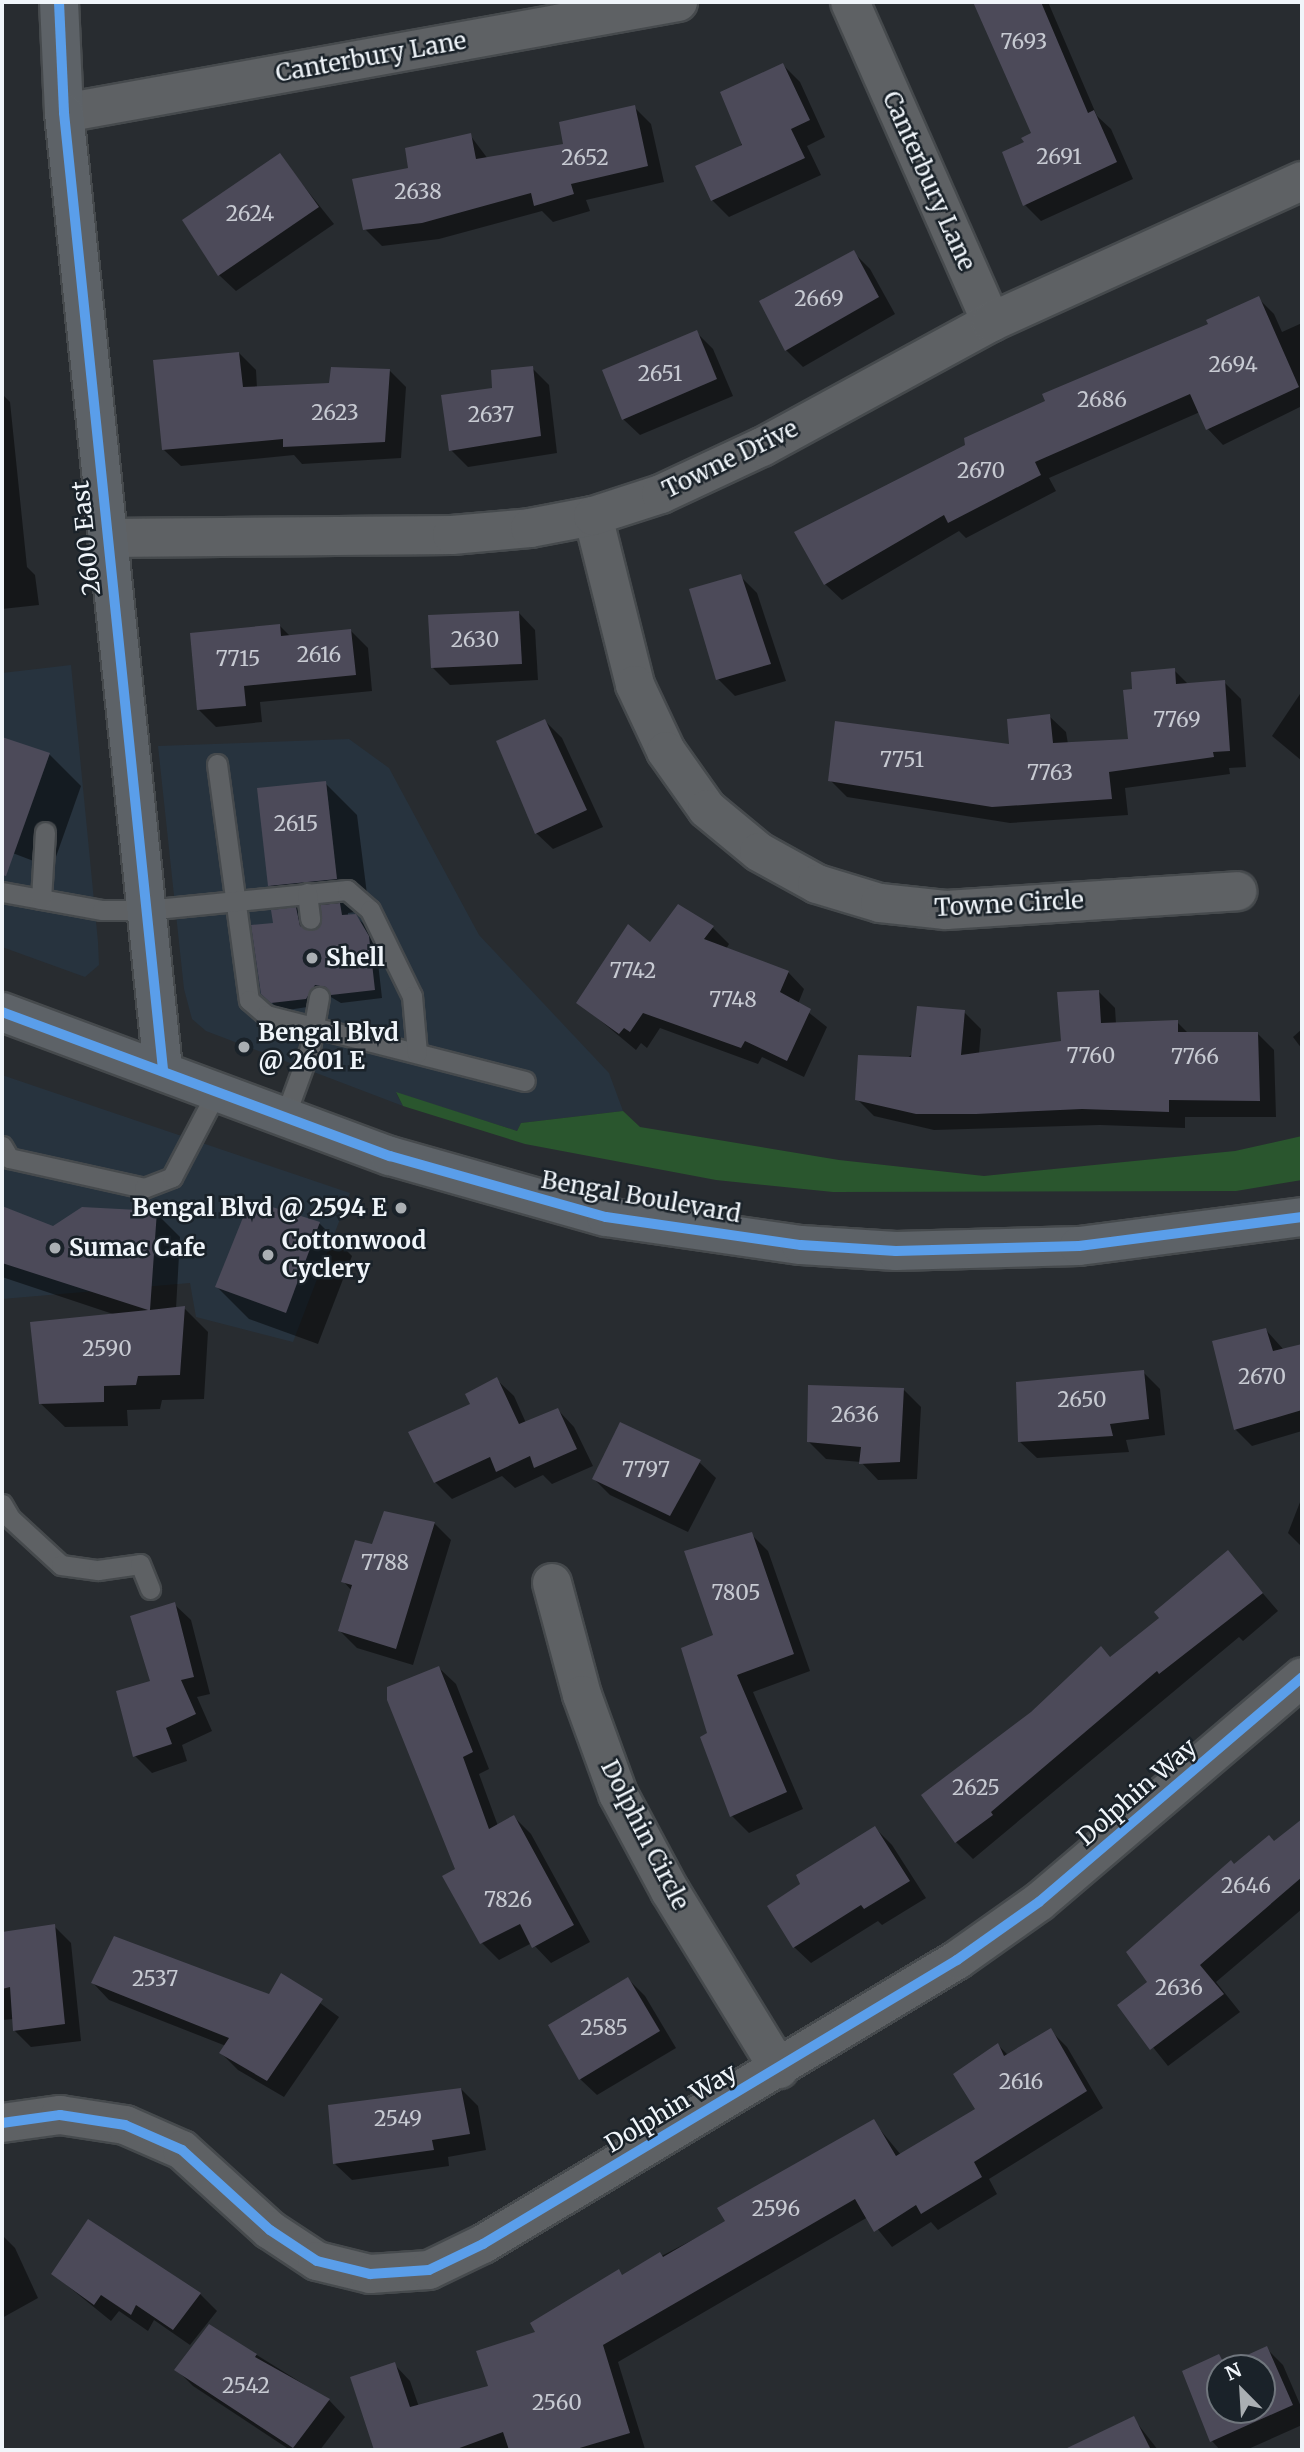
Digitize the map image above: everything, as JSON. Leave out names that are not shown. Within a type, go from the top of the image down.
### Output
[{"type":"main road","name":"2600 East","points":[[60,2],[64,113],[163,1070]]},
{"type":"main road","name":"Bengal Boulevard","points":[[2,1012],[390,1156],[526,1198],[606,1217],[801,1245],[897,1251],[1079,1247],[1302,1217]]},
{"type":"street","name":"Canterbury Lane","points":[[64,113],[678,2]]},
{"type":"street","name":"Canterbury Lane","points":[[850,2],[991,323]]},
{"type":"street","name":"Towne Drive","points":[[107,538],[452,535],[530,528],[593,516],[661,494],[762,447],[991,323],[1302,181]]},
{"type":"street","name":"Towne Circle","points":[[593,516],[635,685],[666,751],[707,809],[759,852],[817,884],[880,903],[946,910],[1237,891]]},
{"type":"street","name":"Dolphin Circle","points":[[552,1583],[582,1695],[618,1794],[670,1891],[779,2068]]},
{"type":"street","name":"Dolphin Way","points":[[2,2123],[60,2115],[125,2125],[182,2150],[270,2230],[317,2261],[370,2274],[429,2270],[483,2244],[957,1960],[1039,1902],[1302,1677]]},
{"type":"lane","points":[[217,764],[232,900],[249,1000],[266,1015],[525,1081]]},
{"type":"lane","points":[[41,899],[45,832]]},
{"type":"lane","points":[[2,892],[102,910],[146,911],[347,890],[370,910],[412,996],[417,1053]]},
{"type":"lane","points":[[307,893],[310,919]]},
{"type":"lane","points":[[285,1116],[316,1026],[319,997]]},
{"type":"lane","points":[[2,1146],[9,1158],[144,1188],[172,1177],[217,1091]]},
{"type":"lane","points":[[2,1504],[10,1518],[61,1565],[98,1570],[140,1564],[150,1588]]},
{"type":"shaded area","points":[[71,665],[98,942],[99,965],[85,977],[2,947],[2,673]]},
{"type":"shaded area","points":[[349,739],[389,768],[479,935],[609,1073],[623,1111],[521,1123],[517,1131],[396,1093],[403,1106],[206,1031],[192,1019],[184,989],[158,746]]},
{"type":"shaded area","points":[[2,1075],[350,1193],[293,1342],[196,1317],[190,1283],[2,1299]]},
{"type":"green space","points":[[396,1092],[517,1131],[521,1123],[623,1111],[640,1127],[839,1160],[984,1176],[1235,1151],[1302,1136],[1302,1180],[1236,1191],[833,1192],[716,1180],[525,1144],[403,1106]]},
{"type":"building","points":[[973,2],[1041,2],[1088,113],[1094,110],[1117,162],[1023,206],[1002,152],[1024,142],[1021,138],[1031,133]]},
{"type":"building","points":[[783,63],[810,120],[791,129],[805,158],[711,201],[695,166],[742,145],[720,92]]},
{"type":"building","points":[[635,105],[648,166],[571,184],[574,194],[534,206],[531,193],[422,223],[363,230],[352,179],[408,168],[405,148],[471,133],[476,159],[563,144],[559,122]]},
{"type":"building","points":[[280,153],[319,207],[218,276],[182,220]]},
{"type":"building","points":[[854,250],[879,297],[785,351],[759,301]]},
{"type":"building","points":[[1259,296],[1299,387],[1206,430],[1190,394],[1035,462],[1041,475],[948,523],[944,515],[824,585],[794,532],[965,445],[964,438],[1045,401],[1042,394],[1208,324],[1206,320]]},
{"type":"building","points":[[697,330],[717,379],[622,420],[602,370]]},
{"type":"building","points":[[239,352],[243,387],[329,383],[331,367],[390,369],[385,442],[283,447],[283,439],[162,450],[153,360]]},
{"type":"building","points":[[533,366],[541,436],[449,451],[441,395],[492,388],[491,370]]},
{"type":"building","points":[[741,574],[771,664],[716,680],[689,589]]},
{"type":"building","points":[[519,611],[522,664],[431,668],[428,615]]},
{"type":"building","points":[[280,624],[281,636],[351,629],[356,675],[244,686],[246,706],[197,710],[190,633]]},
{"type":"building","points":[[1175,668],[1176,684],[1225,680],[1230,751],[1213,752],[1214,757],[1109,772],[1112,799],[992,807],[828,781],[835,721],[1009,744],[1007,719],[1050,714],[1053,743],[1128,739],[1123,690],[1132,689],[1131,672]]},
{"type":"building","points":[[545,719],[587,810],[535,834],[496,741]]},
{"type":"building","points":[[2,737],[50,753],[6,876],[2,875]]},
{"type":"building","points":[[326,781],[337,879],[268,886],[257,788]]},
{"type":"building","name":"Shell","points":[[340,903],[342,915],[356,914],[369,936],[375,990],[331,995],[326,987],[315,985],[306,999],[271,1003],[261,994],[251,925],[273,923],[271,910],[296,907],[300,926],[312,931],[321,923],[321,905]]},
{"type":"building","points":[[678,904],[714,926],[704,939],[789,971],[780,992],[811,1009],[787,1061],[745,1041],[741,1048],[643,1013],[630,1032],[624,1028],[619,1034],[576,1003],[628,924],[650,942]]},
{"type":"building","points":[[1099,990],[1101,1023],[1178,1020],[1178,1032],[1258,1032],[1260,1101],[1169,1100],[1169,1112],[1082,1109],[916,1114],[855,1100],[858,1055],[911,1057],[917,1006],[965,1010],[961,1055],[1061,1041],[1057,992]]},
{"type":"building","name":"Cottonwood Cyclery","points":[[250,1200],[320,1222],[286,1313],[215,1287]]},
{"type":"building","points":[[2,1206],[53,1226],[82,1207],[157,1211],[150,1310],[185,1306],[180,1375],[138,1376],[136,1385],[104,1386],[104,1402],[39,1404],[30,1322],[148,1310],[2,1263]]},
{"type":"building","points":[[1266,1328],[1273,1351],[1302,1344],[1302,1410],[1234,1430],[1212,1341]]},
{"type":"building","points":[[1144,1370],[1149,1419],[1110,1424],[1113,1436],[1018,1442],[1016,1382]]},
{"type":"building","points":[[497,1377],[519,1424],[558,1408],[577,1449],[534,1468],[530,1456],[496,1472],[490,1457],[434,1483],[408,1432],[470,1404],[465,1394]]},
{"type":"building","points":[[808,1385],[904,1388],[900,1462],[859,1464],[861,1447],[807,1442]]},
{"type":"building","points":[[620,1422],[701,1460],[670,1516],[592,1479]]},
{"type":"building","points":[[384,1511],[435,1522],[396,1649],[338,1631],[352,1585],[341,1582],[355,1540],[372,1544]]},
{"type":"building","points":[[752,1532],[794,1654],[737,1675],[787,1792],[730,1817],[700,1737],[707,1733],[681,1648],[713,1635],[684,1551]]},
{"type":"building","points":[[1228,1550],[1263,1593],[1159,1674],[1157,1671],[991,1812],[993,1815],[955,1843],[921,1795],[1031,1712],[1101,1646],[1110,1657],[1159,1618],[1154,1612]]},
{"type":"building","points":[[175,1602],[194,1677],[181,1680],[196,1714],[166,1728],[172,1744],[133,1757],[116,1691],[150,1681],[130,1616]]},
{"type":"building","points":[[439,1666],[473,1752],[463,1757],[489,1829],[514,1815],[574,1925],[532,1948],[520,1924],[480,1944],[442,1876],[455,1869],[387,1700],[387,1687]]},
{"type":"building","points":[[1302,1819],[1302,1877],[1200,1965],[1224,1994],[1150,2050],[1117,2005],[1147,1982],[1126,1952],[1231,1860],[1234,1864],[1269,1835],[1274,1841]]},
{"type":"building","points":[[875,1826],[910,1881],[864,1909],[861,1905],[793,1948],[767,1906],[800,1884],[796,1875]]},
{"type":"building","points":[[55,1924],[65,2024],[13,2031],[10,1987],[2,1989],[2,1932]]},
{"type":"building","points":[[114,1936],[269,1994],[281,1973],[323,1999],[267,2081],[219,2053],[229,2038],[91,1983]]},
{"type":"building","points":[[628,1977],[660,2031],[579,2080],[548,2025]]},
{"type":"building","points":[[1051,2028],[1087,2091],[974,2162],[982,2177],[921,2214],[916,2205],[874,2232],[855,2199],[603,2345],[630,2433],[573,2450],[509,2450],[503,2432],[454,2450],[374,2450],[350,2377],[395,2362],[410,2407],[488,2386],[476,2351],[535,2332],[530,2323],[619,2269],[622,2275],[660,2252],[663,2257],[725,2221],[717,2208],[874,2119],[896,2156],[975,2109],[953,2074],[998,2043],[1004,2056]]},
{"type":"building","points":[[461,2088],[470,2134],[432,2140],[434,2150],[333,2164],[328,2105]]},
{"type":"building","points":[[88,2219],[201,2293],[173,2330],[136,2305],[131,2315],[101,2295],[94,2305],[51,2274]]},
{"type":"building","points":[[209,2324],[257,2354],[255,2357],[330,2399],[293,2448],[174,2370]]},
{"type":"building","points":[[1267,2346],[1271,2354],[1249,2354]]},
{"type":"building","points":[[1206,2360],[1206,2424],[1250,2424],[1210,2442],[1182,2371]]},
{"type":"building","points":[[1276,2366],[1293,2405],[1276,2413]]},
{"type":"building","points":[[1134,2416],[1151,2450],[1063,2450]]},
{"type":"cycle path","points":[[59,2],[64,113],[163,1070]]},
{"type":"cycle path","points":[[2,1012],[390,1156],[606,1217],[801,1245],[896,1251],[1079,1246],[1302,1217]]},
{"type":"cycle path","points":[[2,2123],[60,2115],[125,2125],[182,2150],[270,2230],[317,2261],[370,2274],[429,2270],[483,2244],[957,1960],[1039,1902],[1302,1677]]},
{"type":"place","name":"Shell","points":[[312,958]]},
{"type":"place","name":"Bengal Blvd @ 2601 E","points":[[244,1047]]},
{"type":"place","name":"Bengal Blvd @ 2594 E","points":[[401,1208]]},
{"type":"place","name":"Sumac Cafe","points":[[55,1248]]},
{"type":"place","name":"Cottonwood Cyclery","points":[[268,1255]]}]
